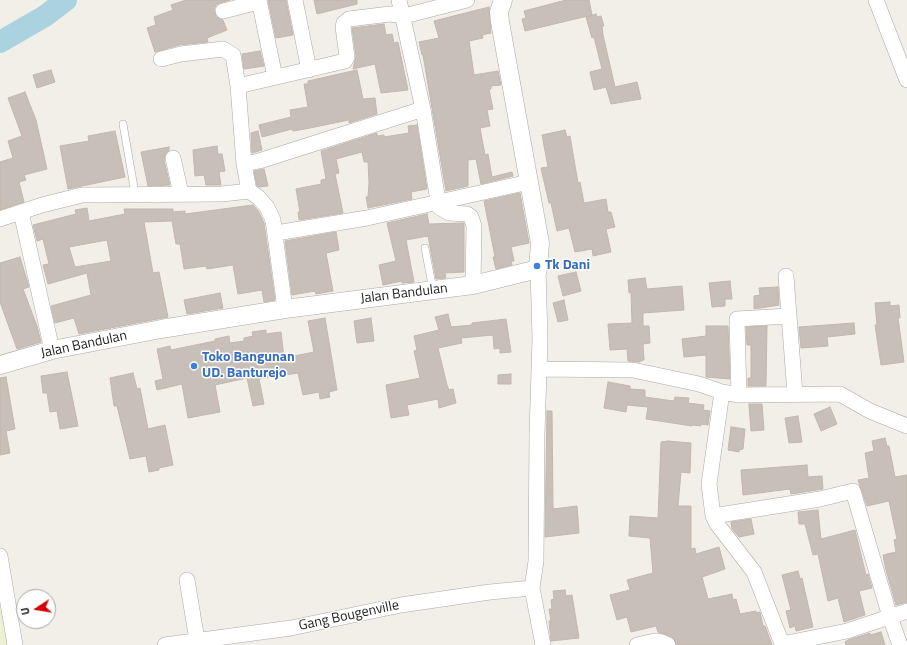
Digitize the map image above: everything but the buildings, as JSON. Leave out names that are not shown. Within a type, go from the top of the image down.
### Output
[{"type":"street","points":[[295,0],[309,70]]},
{"type":"street","points":[[399,0],[404,16],[423,109],[439,207],[449,213],[467,214],[471,217],[474,226],[474,285]]},
{"type":"street","points":[[238,86],[309,70],[347,59],[343,27],[344,23],[349,19],[390,14],[404,16],[467,0]]},
{"type":"street","points":[[503,0],[499,12],[500,22],[540,243],[538,269],[540,339],[536,562],[532,588],[542,645]]},
{"type":"street","points":[[876,0],[907,80]]},
{"type":"street","points":[[223,11],[259,1],[275,77]]},
{"type":"street","points":[[162,59],[180,54],[223,49],[233,55],[238,86],[244,164],[249,192]]},
{"type":"street","points":[[244,164],[259,161],[423,109]]},
{"type":"street","points":[[173,158],[181,194]]},
{"type":"street","points":[[276,233],[367,218],[529,182]]},
{"type":"street","points":[[0,219],[82,195],[249,192],[258,197],[267,207],[273,220],[276,233],[285,309]]},
{"type":"street","points":[[21,212],[52,350]]},
{"type":"street","name":"Jalan Bandulan","points":[[0,365],[52,350],[285,309],[474,285],[538,269]]},
{"type":"street","points":[[786,276],[795,394]]},
{"type":"street","points":[[739,395],[738,320],[789,316]]},
{"type":"street","points":[[539,369],[633,370],[699,384],[722,392],[739,395],[840,394],[870,411],[907,426]]},
{"type":"street","points":[[722,392],[709,484],[713,516],[717,524],[754,572],[781,645],[834,639],[847,631],[907,611]]},
{"type":"street","points":[[713,516],[820,499],[853,491],[890,617],[900,645]]},
{"type":"street","points":[[0,556],[15,645]]},
{"type":"street","points":[[187,580],[197,640]]},
{"type":"street","name":"Gang Bougenville","points":[[165,645],[291,628],[401,605],[532,588]]},
{"type":"street","points":[[637,645],[655,641],[668,645]]},
{"type":"lane","points":[[122,124],[135,193]]},
{"type":"lane","points":[[425,248],[433,290]]},
{"type":"green space","points":[[0,556],[15,645],[0,645]]},
{"type":"waterway","points":[[0,42],[45,16],[66,0]]},
{"type":"place","name":"Tk Dani","points":[[537,266]]},
{"type":"place","name":"Toko Bangunan UD. Banturejo","points":[[194,366]]}]
